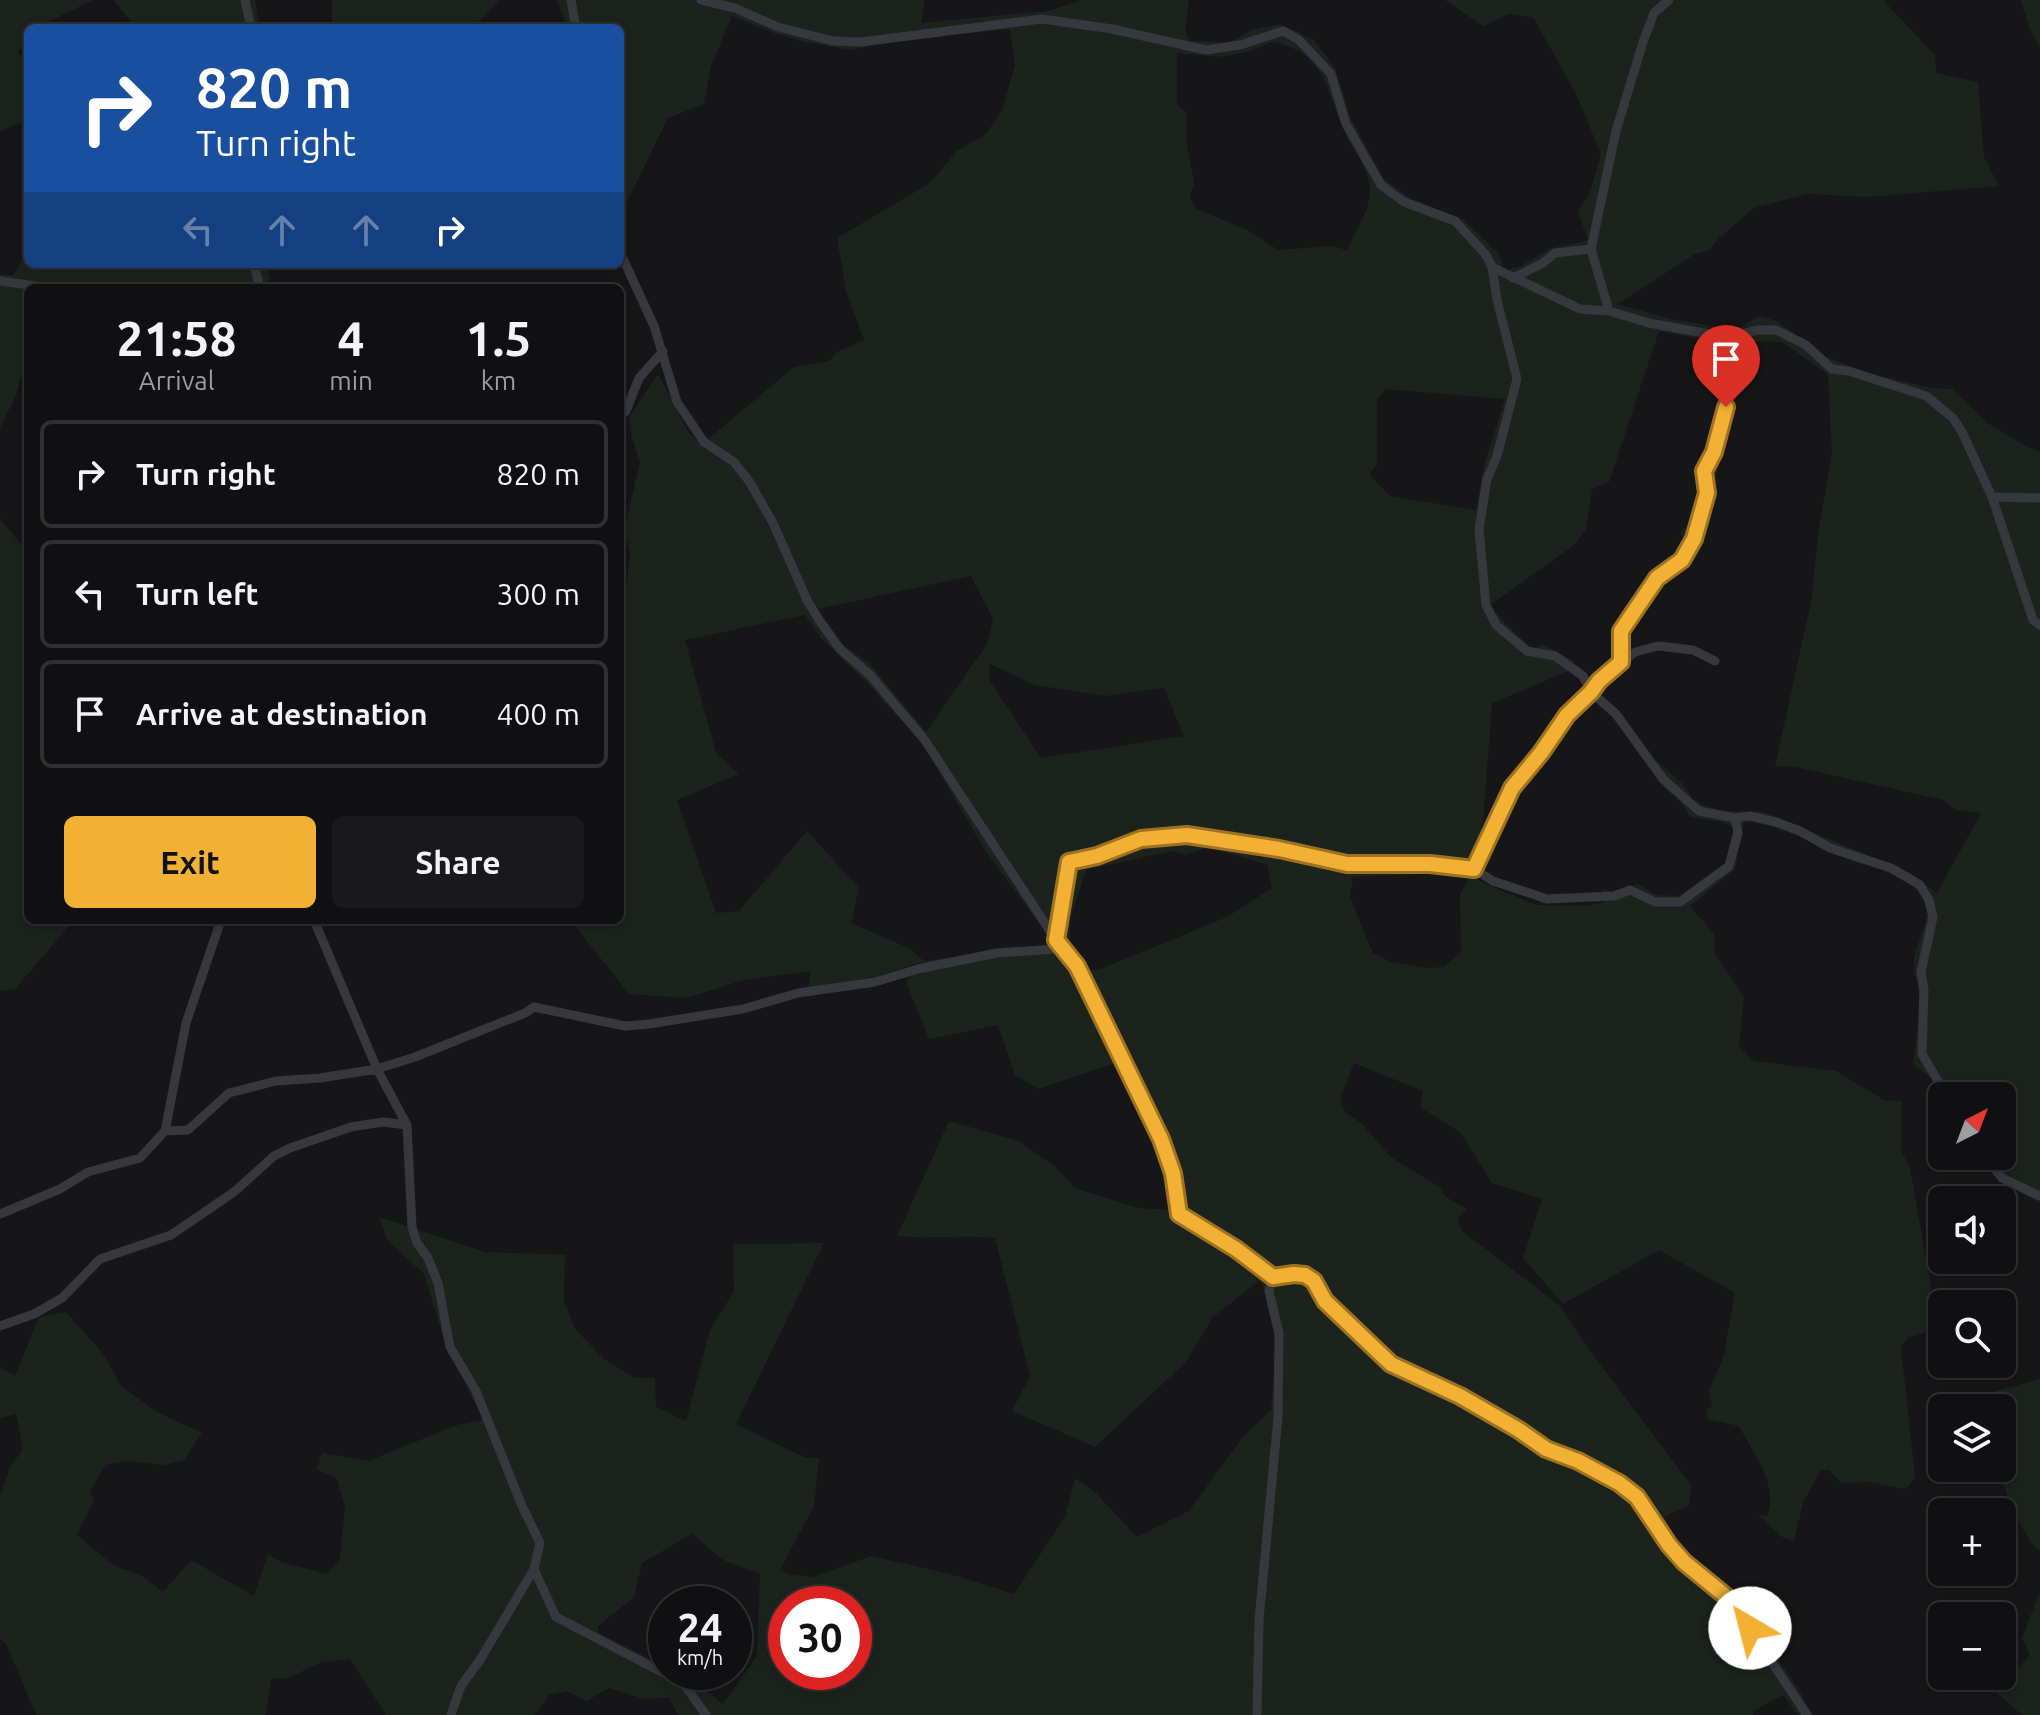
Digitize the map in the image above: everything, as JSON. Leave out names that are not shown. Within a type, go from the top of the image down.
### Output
[{"type":"street","points":[[245,0],[250,24]]},
{"type":"street","points":[[571,0],[575,24]]},
{"type":"street","points":[[701,0],[735,8],[778,27],[833,41],[861,42],[1042,19],[1112,29],[1206,50],[1240,45],[1283,31],[1299,40],[1331,74],[1346,124],[1381,185],[1404,202],[1455,221],[1486,255],[1492,267],[1517,379],[1497,456],[1487,479],[1479,529],[1486,605],[1496,625],[1527,651],[1555,656],[1583,676],[1591,692],[1616,714],[1663,779],[1699,811],[1776,822],[1830,848],[1891,868],[1920,885],[1929,900],[1933,917],[1921,972],[1924,990],[1922,1054],[1939,1082]]},
{"type":"street","points":[[1609,311],[1591,249],[1616,131],[1643,42],[1654,13],[1670,0]]},
{"type":"street","points":[[1513,278],[1543,263],[1555,253],[1591,249]]},
{"type":"street","points":[[624,261],[654,326],[677,402],[704,442],[734,462],[756,491],[819,620],[840,649],[870,675],[924,739],[1056,940],[1077,966],[1161,1139],[1173,1173],[1179,1214],[1236,1249],[1273,1277],[1305,1275],[1314,1281],[1325,1301],[1391,1364],[1460,1396],[1546,1449],[1578,1461],[1619,1483],[1637,1497],[1684,1562],[1735,1607],[1807,1715]]},
{"type":"street","points":[[1492,267],[1580,309],[1609,311],[1649,323],[1726,337],[1776,330],[1806,345],[1832,369],[1849,371],[1926,396],[1953,418],[1962,432],[1992,497],[2033,620],[2040,625]]},
{"type":"street","points":[[0,281],[24,284]]},
{"type":"street","points":[[1621,662],[1621,631],[1657,578],[1682,560],[1694,539],[1707,493],[1704,471],[1714,452],[1730,385],[1726,337]]},
{"type":"street","points":[[624,413],[639,378],[663,351]]},
{"type":"street","points":[[1992,497],[2040,498]]},
{"type":"street","points":[[1474,869],[1512,788],[1567,715],[1621,662],[1635,652],[1658,646],[1693,650],[1715,661]]},
{"type":"street","points":[[165,1131],[188,1130],[229,1093],[276,1081],[377,1069],[429,1052],[534,1007],[625,1026],[649,1024],[743,1009],[798,993],[875,982],[918,969],[997,953],[1056,949],[1069,862],[1097,856],[1141,839],[1187,835],[1279,849],[1347,864],[1430,864],[1474,869],[1493,881],[1547,899],[1614,896],[1630,890],[1655,902],[1680,902],[1729,866],[1738,833],[1735,818]]},
{"type":"street","points":[[0,1214],[60,1189],[88,1172],[140,1158],[165,1131],[186,1023],[220,924]]},
{"type":"street","points":[[316,924],[377,1069],[407,1125],[412,1227],[438,1283],[450,1347],[476,1391],[540,1543],[534,1569],[461,1686],[451,1715]]},
{"type":"street","points":[[0,1326],[34,1314],[62,1298],[100,1259],[171,1235],[234,1192],[282,1152],[351,1127],[383,1122],[407,1125]]},
{"type":"street","points":[[1995,1170],[2002,1178],[2040,1196]]},
{"type":"street","points":[[1257,1715],[1259,1620],[1278,1417],[1279,1333],[1269,1291],[1273,1277]]},
{"type":"street","points":[[534,1569],[556,1617],[677,1680],[686,1687],[706,1715]]},
{"type":"shaded area","points":[[0,0],[93,0],[47,24],[24,24],[24,45],[17,52],[24,58],[24,122],[0,131]]},
{"type":"shaded area","points":[[114,0],[255,0],[259,24],[243,22],[132,24]]},
{"type":"shaded area","points":[[332,0],[501,0],[476,24],[332,24]]},
{"type":"shaded area","points":[[557,0],[925,0],[921,23],[1048,11],[1082,0],[1189,0],[1185,31],[1190,41],[1229,43],[1252,30],[1281,24],[1314,40],[1335,68],[1351,119],[1384,179],[1410,198],[1464,220],[1499,254],[1504,271],[1521,266],[1549,249],[1588,240],[1578,212],[1590,192],[1601,154],[1576,94],[1533,17],[1509,14],[1483,26],[1445,0],[1883,0],[1935,55],[1936,73],[1978,82],[1984,157],[1999,186],[1867,197],[1808,194],[1754,208],[1719,238],[1710,250],[1695,254],[1618,304],[1671,319],[1735,330],[1760,316],[1777,321],[1824,356],[1867,373],[1931,388],[1952,389],[1989,424],[2029,448],[2040,451],[2040,1203],[2016,1190],[2016,1186],[2010,1186],[1991,1170],[2016,1170],[2016,1082],[1934,1082],[1913,1063],[1919,996],[1914,959],[1926,917],[1925,903],[1908,883],[1782,830],[1744,821],[1735,869],[1690,906],[1715,935],[1714,952],[1744,997],[1739,1046],[1754,1061],[1836,1071],[1884,1100],[1902,1101],[1901,1151],[1910,1167],[1931,1290],[1928,1290],[1925,1333],[1908,1338],[1901,1347],[1915,1477],[1906,1489],[1869,1482],[1841,1483],[1829,1470],[1820,1471],[1803,1503],[1794,1541],[1782,1537],[1759,1515],[1767,1516],[1770,1493],[1758,1459],[1739,1426],[1708,1419],[1706,1410],[1712,1407],[1709,1391],[1724,1355],[1735,1293],[1659,1250],[1563,1304],[1523,1258],[1542,1199],[1492,1183],[1461,1133],[1420,1107],[1423,1091],[1354,1063],[1340,1099],[1344,1111],[1361,1123],[1391,1157],[1467,1209],[1458,1218],[1461,1230],[1560,1306],[1691,1485],[1689,1505],[1664,1517],[1684,1555],[1725,1584],[1796,1685],[1813,1715],[1798,1715],[1783,1695],[1753,1711],[1753,1715],[678,1715],[669,1697],[644,1699],[609,1688],[587,1701],[567,1691],[549,1695],[535,1715],[386,1715],[350,1659],[322,1662],[288,1678],[271,1679],[266,1715],[36,1715],[6,1644],[0,1638],[0,1496],[10,1467],[23,1449],[16,1414],[0,1418],[0,1367],[15,1376],[39,1317],[66,1312],[104,1355],[121,1386],[157,1412],[202,1433],[184,1460],[165,1465],[126,1461],[105,1465],[90,1492],[94,1500],[77,1535],[113,1565],[142,1576],[163,1592],[191,1560],[254,1596],[268,1554],[281,1562],[327,1574],[340,1559],[345,1507],[337,1479],[317,1469],[322,1453],[368,1461],[457,1425],[483,1420],[445,1343],[424,1274],[387,1240],[379,1217],[485,1252],[565,1255],[564,1300],[575,1329],[604,1359],[635,1378],[655,1378],[656,1407],[686,1421],[710,1330],[734,1291],[733,1244],[824,1243],[736,1424],[806,1458],[819,1458],[814,1506],[780,1570],[788,1574],[813,1577],[871,1556],[950,1574],[1014,1594],[1065,1517],[1075,1478],[1097,1494],[1137,1537],[1189,1511],[1242,1438],[1271,1410],[1276,1345],[1263,1286],[1259,1281],[1213,1317],[1186,1362],[1095,1447],[1012,1411],[1030,1376],[995,1238],[897,1236],[949,1121],[1018,1141],[1057,1168],[1075,1188],[1138,1208],[1173,1210],[1163,1157],[1150,1120],[1136,1101],[1118,1062],[1038,1089],[1015,1075],[998,1025],[929,1039],[906,982],[922,962],[874,977],[808,988],[811,971],[744,980],[686,998],[629,994],[573,924],[624,924],[624,605],[630,552],[624,530],[640,462],[629,417],[658,374],[687,430],[701,445],[794,367],[829,361],[837,352],[864,340],[846,291],[837,238],[930,183],[957,151],[985,135],[1002,111],[1015,65],[1010,29],[887,42],[851,50],[805,42],[732,16],[711,66],[704,104],[668,118],[624,208],[624,24],[566,24]],"holes":[[[1272,42],[1290,47],[1315,65],[1369,180],[1368,203],[1347,250],[1331,246],[1278,250],[1249,231],[1195,208],[1190,196],[1194,184],[1186,140],[1187,114],[1177,104],[1177,53],[1218,57],[1248,52]],[[1659,331],[1701,339],[1708,368],[1722,398],[1709,456],[1699,472],[1701,498],[1695,518],[1680,533],[1697,553],[1736,392],[1740,341],[1782,342],[1828,374],[1832,453],[1818,533],[1812,597],[1775,766],[1796,767],[1943,800],[1956,810],[1981,813],[1937,893],[1910,873],[1764,812],[1721,811],[1705,806],[1692,798],[1683,784],[1652,757],[1662,785],[1690,817],[1723,822],[1734,828],[1724,865],[1679,896],[1656,895],[1638,884],[1612,892],[1602,889],[1605,902],[1588,906],[1536,905],[1470,877],[1471,857],[1483,823],[1492,703],[1569,671],[1574,661],[1543,645],[1533,649],[1490,605],[1573,546],[1586,530],[1592,489],[1609,482]],[[1385,389],[1505,399],[1484,465],[1476,510],[1390,496],[1369,474],[1377,464],[1377,400]],[[971,576],[993,619],[987,644],[926,732],[870,664],[841,643],[818,609]],[[805,615],[821,638],[923,744],[984,849],[1042,927],[1050,944],[924,961],[909,948],[851,923],[859,888],[807,831],[739,911],[716,913],[677,800],[739,774],[716,753],[685,640]],[[990,664],[1035,685],[1105,696],[1164,688],[1184,736],[1041,758],[989,680]],[[1209,847],[1267,865],[1272,888],[1227,917],[1101,969],[1086,971],[1070,946],[1070,920],[1086,870],[1172,851],[1185,855]],[[1462,872],[1470,877],[1460,894],[1461,952],[1444,967],[1427,968],[1390,962],[1373,953],[1350,897],[1353,877]]]},
{"type":"shaded area","points":[[2021,0],[2040,0],[2040,47],[2030,30]]},
{"type":"shaded area","points":[[24,260],[24,268],[268,268],[270,284],[24,284],[24,366],[16,395],[0,428],[0,275],[13,275]]},
{"type":"shaded area","points":[[0,519],[23,546],[24,924],[71,924],[15,989],[0,991]]},
{"type":"shaded area","points":[[2040,1379],[2040,1551],[2031,1543],[2016,1517],[2016,1498],[2008,1498],[2000,1482],[2016,1482],[2016,1394],[1985,1394]]},
{"type":"shaded area","points":[[2040,1592],[2040,1715],[2022,1715],[1996,1692],[2016,1690],[2016,1670],[2030,1655],[2022,1638]]},
{"type":"route","points":[[1726,407],[1714,452],[1704,471],[1707,493],[1694,539],[1682,560],[1657,578],[1621,631],[1621,662],[1567,715],[1512,788],[1474,869],[1430,864],[1347,864],[1279,849],[1187,835],[1141,839],[1097,856],[1069,862],[1056,940],[1077,966],[1161,1139],[1173,1173],[1179,1214],[1236,1249],[1273,1277],[1305,1275],[1314,1281],[1325,1301],[1391,1364],[1460,1396],[1546,1449],[1578,1461],[1619,1483],[1637,1497],[1684,1562],[1728,1598],[1750,1628]]}]
